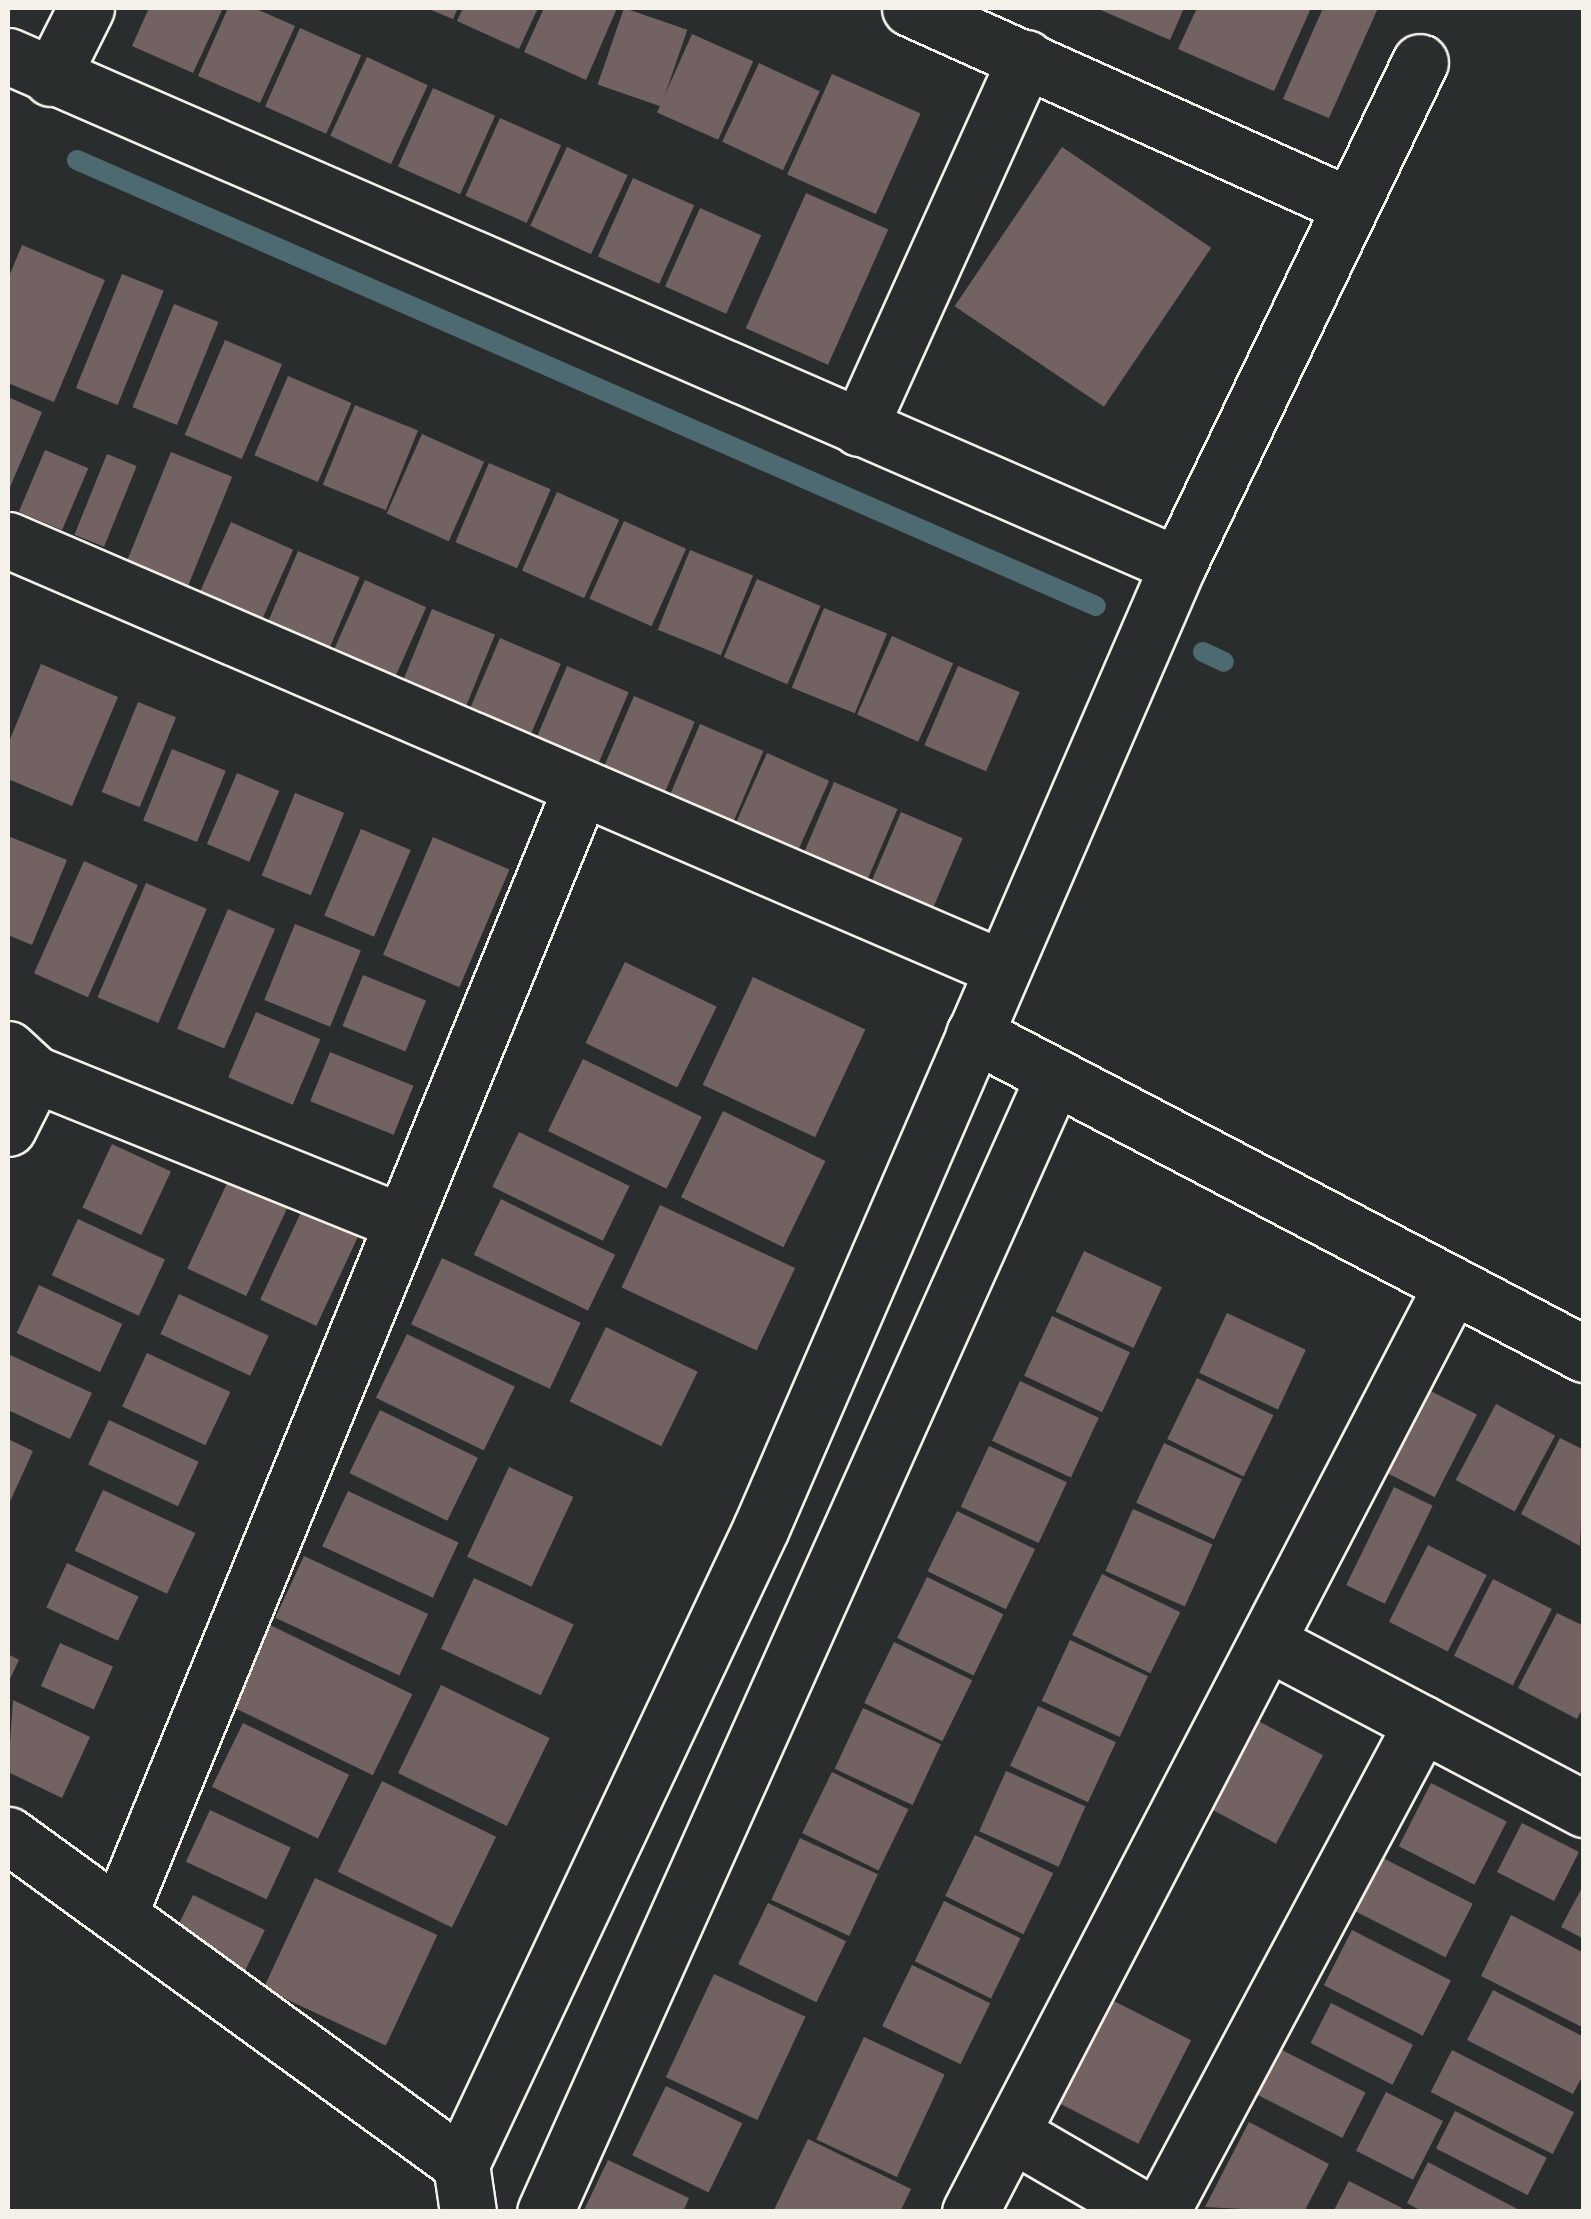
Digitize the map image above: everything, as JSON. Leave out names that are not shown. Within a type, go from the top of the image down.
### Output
[{"type":"street","points":[[86,8],[29,67],[1178,565]]},
{"type":"street","points":[[910,8],[1350,206]]},
{"type":"street","points":[[859,428],[1026,58]]},
{"type":"street","points":[[8,1835],[119,1914],[464,2188],[762,1528],[1178,565],[1420,62]]},
{"type":"street","points":[[8,540],[1002,968]]},
{"type":"street","points":[[119,1914],[581,788]]},
{"type":"street","points":[[974,1034],[1584,1354]]},
{"type":"street","points":[[8,1128],[21,1062],[400,1222]]},
{"type":"street","points":[[546,2212],[1054,1076]]},
{"type":"street","points":[[970,2212],[1271,1644],[1452,1285]]},
{"type":"street","points":[[1271,1644],[1584,1808]]},
{"type":"street","points":[[1162,2212],[1422,1723]]},
{"type":"street","points":[[1013,2134],[1147,2212]]},
{"type":"building","points":[[149,8],[223,8],[193,73],[132,46]]},
{"type":"building","points":[[228,8],[254,8],[295,26],[260,103],[198,76]]},
{"type":"building","points":[[426,8],[458,8],[453,19]]},
{"type":"building","points":[[463,8],[538,8],[519,49],[457,21]]},
{"type":"building","points":[[544,8],[617,8],[586,80],[524,52]]},
{"type":"building","points":[[624,8],[687,30],[661,106],[598,85]]},
{"type":"building","points":[[1096,8],[1184,8],[1170,40]]},
{"type":"building","points":[[1197,8],[1311,8],[1274,91],[1178,49]]},
{"type":"building","points":[[1323,8],[1378,8],[1329,118],[1283,99]]},
{"type":"building","points":[[300,28],[361,55],[326,134],[265,107]]},
{"type":"building","points":[[692,34],[753,61],[718,140],[657,113]]},
{"type":"building","points":[[367,57],[428,85],[391,164],[330,136]]},
{"type":"building","points":[[759,63],[820,91],[783,170],[722,142]]},
{"type":"building","points":[[832,74],[921,113],[876,214],[787,174]]},
{"type":"building","points":[[433,88],[495,116],[460,194],[398,167]]},
{"type":"building","points":[[500,118],[561,145],[527,223],[465,196]]},
{"type":"building","points":[[567,147],[628,175],[591,254],[530,226]]},
{"type":"building","points":[[1062,147],[1211,248],[1104,407],[955,306]]},
{"type":"building","points":[[633,178],[694,205],[659,284],[598,257]]},
{"type":"building","points":[[806,193],[888,230],[828,365],[746,328]]},
{"type":"building","points":[[700,208],[761,235],[726,314],[665,287]]},
{"type":"building","points":[[22,245],[105,280],[54,402],[8,383],[8,279]]},
{"type":"building","points":[[122,274],[164,291],[118,405],[76,388]]},
{"type":"building","points":[[174,304],[219,322],[177,425],[132,407]]},
{"type":"building","points":[[225,340],[282,364],[242,459],[185,435]]},
{"type":"building","points":[[288,376],[352,403],[318,482],[254,455]]},
{"type":"building","points":[[8,397],[42,412],[8,492]]},
{"type":"building","points":[[355,405],[418,430],[386,510],[323,485]]},
{"type":"building","points":[[422,434],[484,462],[449,541],[387,513]]},
{"type":"building","points":[[45,450],[88,468],[62,530],[19,512]]},
{"type":"building","points":[[171,452],[232,477],[180,606],[119,581]]},
{"type":"building","points":[[107,454],[137,466],[104,547],[74,535]]},
{"type":"building","points":[[489,463],[551,489],[517,568],[455,542]]},
{"type":"building","points":[[557,492],[619,520],[584,598],[522,571]]},
{"type":"building","points":[[624,521],[686,549],[652,626],[589,599]]},
{"type":"building","points":[[231,522],[293,550],[259,627],[196,600]]},
{"type":"building","points":[[690,550],[753,575],[721,655],[658,630]]},
{"type":"building","points":[[298,551],[360,577],[326,656],[264,630]]},
{"type":"building","points":[[757,579],[821,606],[787,684],[724,657]]},
{"type":"building","points":[[365,580],[426,607],[392,685],[330,658]]},
{"type":"building","points":[[824,608],[887,633],[855,713],[792,688]]},
{"type":"building","points":[[432,609],[495,634],[463,714],[400,689]]},
{"type":"building","points":[[892,636],[953,663],[918,742],[857,715]]},
{"type":"building","points":[[500,638],[561,664],[528,742],[467,716]]},
{"type":"building","points":[[41,664],[118,697],[72,806],[8,779],[8,744]]},
{"type":"building","points":[[567,666],[629,692],[595,771],[533,745]]},
{"type":"building","points":[[958,666],[1020,692],[986,771],[924,745]]},
{"type":"building","points":[[634,696],[695,722],[661,801],[600,775]]},
{"type":"building","points":[[138,702],[176,717],[140,807],[102,792]]},
{"type":"building","points":[[700,724],[764,751],[730,830],[666,803]]},
{"type":"building","points":[[172,749],[226,771],[197,842],[143,820]]},
{"type":"building","points":[[767,753],[829,781],[794,859],[732,832]]},
{"type":"building","points":[[237,773],[279,791],[249,862],[207,844]]},
{"type":"building","points":[[834,782],[898,809],[864,888],[800,861]]},
{"type":"building","points":[[295,793],[344,813],[311,895],[262,876]]},
{"type":"building","points":[[901,812],[963,838],[929,916],[868,890]]},
{"type":"building","points":[[361,829],[411,850],[374,937],[324,916]]},
{"type":"building","points":[[8,836],[67,860],[32,945],[8,935]]},
{"type":"building","points":[[433,837],[509,869],[459,987],[383,955]]},
{"type":"building","points":[[84,861],[138,885],[88,997],[34,973]]},
{"type":"building","points":[[146,883],[207,909],[158,1023],[98,997]]},
{"type":"building","points":[[228,909],[275,929],[224,1049],[177,1029]]},
{"type":"building","points":[[295,924],[361,951],[330,1027],[264,1000]]},
{"type":"building","points":[[625,962],[717,1007],[677,1088],[586,1043]]},
{"type":"building","points":[[363,975],[426,1000],[405,1051],[342,1026]]},
{"type":"building","points":[[753,977],[865,1029],[815,1137],[703,1085]]},
{"type":"building","points":[[256,1012],[320,1039],[293,1105],[228,1077]]},
{"type":"building","points":[[330,1052],[413,1086],[394,1135],[310,1101]]},
{"type":"building","points":[[583,1059],[702,1117],[667,1189],[548,1131]]},
{"type":"building","points":[[723,1111],[825,1161],[783,1247],[681,1197]]},
{"type":"building","points":[[519,1132],[630,1186],[603,1241],[492,1187]]},
{"type":"building","points":[[112,1144],[171,1171],[141,1235],[82,1207]]},
{"type":"building","points":[[230,1177],[289,1204],[246,1296],[187,1269]]},
{"type":"building","points":[[501,1199],[615,1255],[588,1310],[474,1255]]},
{"type":"building","points":[[660,1205],[795,1268],[757,1350],[622,1287]]},
{"type":"building","points":[[302,1210],[358,1236],[316,1326],[260,1300]]},
{"type":"building","points":[[78,1219],[165,1260],[139,1316],[52,1275]]},
{"type":"building","points":[[1084,1251],[1162,1287],[1134,1348],[1056,1312]]},
{"type":"building","points":[[442,1258],[581,1323],[550,1389],[411,1324]]},
{"type":"building","points":[[39,1285],[122,1324],[100,1372],[17,1333]]},
{"type":"building","points":[[179,1294],[269,1336],[250,1376],[160,1334]]},
{"type":"building","points":[[1227,1313],[1306,1350],[1278,1410],[1199,1373]]},
{"type":"building","points":[[1052,1316],[1130,1352],[1102,1412],[1024,1376]]},
{"type":"building","points":[[606,1327],[698,1372],[661,1446],[570,1402]]},
{"type":"building","points":[[407,1334],[515,1387],[484,1450],[376,1398]]},
{"type":"building","points":[[147,1353],[230,1392],[205,1445],[122,1406]]},
{"type":"building","points":[[8,1354],[92,1393],[70,1439],[8,1410]]},
{"type":"building","points":[[1197,1378],[1273,1415],[1244,1476],[1167,1439]]},
{"type":"building","points":[[1020,1381],[1099,1418],[1071,1478],[992,1441]]},
{"type":"building","points":[[1419,1385],[1477,1415],[1435,1497],[1377,1468]]},
{"type":"building","points":[[1496,1404],[1555,1435],[1515,1511],[1456,1480]]},
{"type":"building","points":[[380,1410],[478,1458],[447,1521],[349,1473]]},
{"type":"building","points":[[109,1420],[199,1462],[178,1506],[88,1464]]},
{"type":"building","points":[[1560,1438],[1584,1450],[1580,1546],[1521,1514]]},
{"type":"building","points":[[8,1439],[33,1451],[8,1506]]},
{"type":"building","points":[[1164,1443],[1242,1479],[1214,1539],[1136,1503]]},
{"type":"building","points":[[989,1446],[1067,1482],[1039,1543],[961,1507]]},
{"type":"building","points":[[509,1467],[573,1497],[532,1587],[467,1557]]},
{"type":"building","points":[[1394,1487],[1433,1506],[1385,1604],[1346,1585]]},
{"type":"building","points":[[103,1490],[195,1533],[167,1594],[75,1551]]},
{"type":"building","points":[[348,1491],[459,1543],[433,1598],[322,1546]]},
{"type":"building","points":[[1133,1509],[1212,1544],[1185,1607],[1105,1571]]},
{"type":"building","points":[[957,1511],[1035,1549],[1006,1609],[928,1571]]},
{"type":"building","points":[[1428,1545],[1487,1575],[1448,1652],[1389,1622]]},
{"type":"building","points":[[304,1556],[428,1614],[399,1676],[275,1618]]},
{"type":"building","points":[[67,1563],[139,1596],[118,1641],[46,1607]]},
{"type":"building","points":[[1102,1574],[1180,1612],[1150,1673],[1072,1635]]},
{"type":"building","points":[[927,1577],[1003,1614],[974,1675],[897,1638]]},
{"type":"building","points":[[474,1578],[574,1624],[541,1695],[441,1649]]},
{"type":"building","points":[[1493,1579],[1552,1609],[1513,1686],[1454,1656]]},
{"type":"building","points":[[1557,1613],[1584,1626],[1584,1706],[1577,1719],[1518,1688]]},
{"type":"building","points":[[264,1622],[412,1694],[373,1775],[225,1703]]},
{"type":"building","points":[[1070,1640],[1148,1676],[1120,1737],[1042,1701]]},
{"type":"building","points":[[894,1642],[972,1680],[942,1741],[864,1703]]},
{"type":"building","points":[[60,1643],[113,1667],[94,1710],[41,1686]]},
{"type":"building","points":[[8,1654],[19,1660],[8,1683]]},
{"type":"building","points":[[441,1685],[550,1738],[507,1826],[398,1773]]},
{"type":"building","points":[[13,1700],[90,1737],[62,1798],[8,1772]]},
{"type":"building","points":[[1038,1706],[1116,1742],[1088,1802],[1010,1766]]},
{"type":"building","points":[[863,1708],[941,1744],[913,1805],[835,1769]]},
{"type":"building","points":[[1247,1715],[1323,1755],[1276,1844],[1200,1803]]},
{"type":"building","points":[[243,1723],[349,1775],[318,1839],[212,1787]]},
{"type":"building","points":[[1006,1771],[1085,1806],[1059,1867],[979,1831]]},
{"type":"building","points":[[832,1772],[908,1809],[879,1870],[802,1833]]},
{"type":"building","points":[[382,1781],[496,1837],[452,1927],[338,1872]]},
{"type":"building","points":[[1431,1783],[1507,1822],[1475,1885],[1399,1846]]},
{"type":"building","points":[[210,1810],[291,1848],[267,1899],[186,1862]]},
{"type":"building","points":[[1522,1823],[1579,1852],[1554,1901],[1497,1872]]},
{"type":"building","points":[[975,1835],[1053,1873],[1023,1934],[945,1896]]},
{"type":"building","points":[[800,1838],[878,1874],[849,1936],[771,1900]]},
{"type":"building","points":[[1381,1857],[1473,1904],[1446,1957],[1354,1910]]},
{"type":"building","points":[[315,1878],[437,1935],[386,2046],[263,1989]]},
{"type":"building","points":[[1584,1884],[1584,1939],[1561,1927]]},
{"type":"building","points":[[193,1895],[265,1930],[243,1975],[171,1940]]},
{"type":"building","points":[[944,1901],[1020,1938],[991,1998],[915,1961]]},
{"type":"building","points":[[768,1903],[846,1941],[816,2002],[738,1964]]},
{"type":"building","points":[[1511,1915],[1584,1953],[1584,2028],[1481,1976]]},
{"type":"building","points":[[1352,1930],[1451,1980],[1423,2036],[1324,1985]]},
{"type":"building","points":[[912,1965],[990,2003],[960,2064],[882,2026]]},
{"type":"building","points":[[714,1974],[806,2017],[757,2120],[666,2077]]},
{"type":"building","points":[[1493,1990],[1584,2037],[1584,2073],[1573,2094],[1467,2040]]},
{"type":"building","points":[[1110,1999],[1191,2040],[1138,2144],[1057,2102]]},
{"type":"building","points":[[1331,2003],[1413,2045],[1393,2085],[1311,2043]]},
{"type":"building","points":[[864,2037],[945,2075],[897,2177],[816,2139]]},
{"type":"building","points":[[1280,2049],[1366,2093],[1342,2138],[1257,2094]]},
{"type":"building","points":[[1452,2050],[1574,2112],[1553,2154],[1431,2092]]},
{"type":"building","points":[[666,2086],[742,2123],[709,2192],[632,2155]]},
{"type":"building","points":[[1386,2092],[1443,2121],[1413,2180],[1356,2151]]},
{"type":"building","points":[[1455,2111],[1547,2158],[1528,2195],[1436,2148]]},
{"type":"building","points":[[1249,2122],[1329,2164],[1304,2212],[1205,2207]]},
{"type":"building","points":[[808,2139],[911,2189],[900,2212],[773,2212]]},
{"type":"building","points":[[608,2160],[689,2198],[683,2212],[583,2212]]},
{"type":"building","points":[[1428,2162],[1523,2212],[1423,2212],[1407,2203]]},
{"type":"building","points":[[1349,2181],[1402,2208],[1401,2212],[1333,2212]]},
{"type":"waterway","points":[[77,160],[1096,606]]},
{"type":"waterway","points":[[1203,652],[1224,662]]}]
